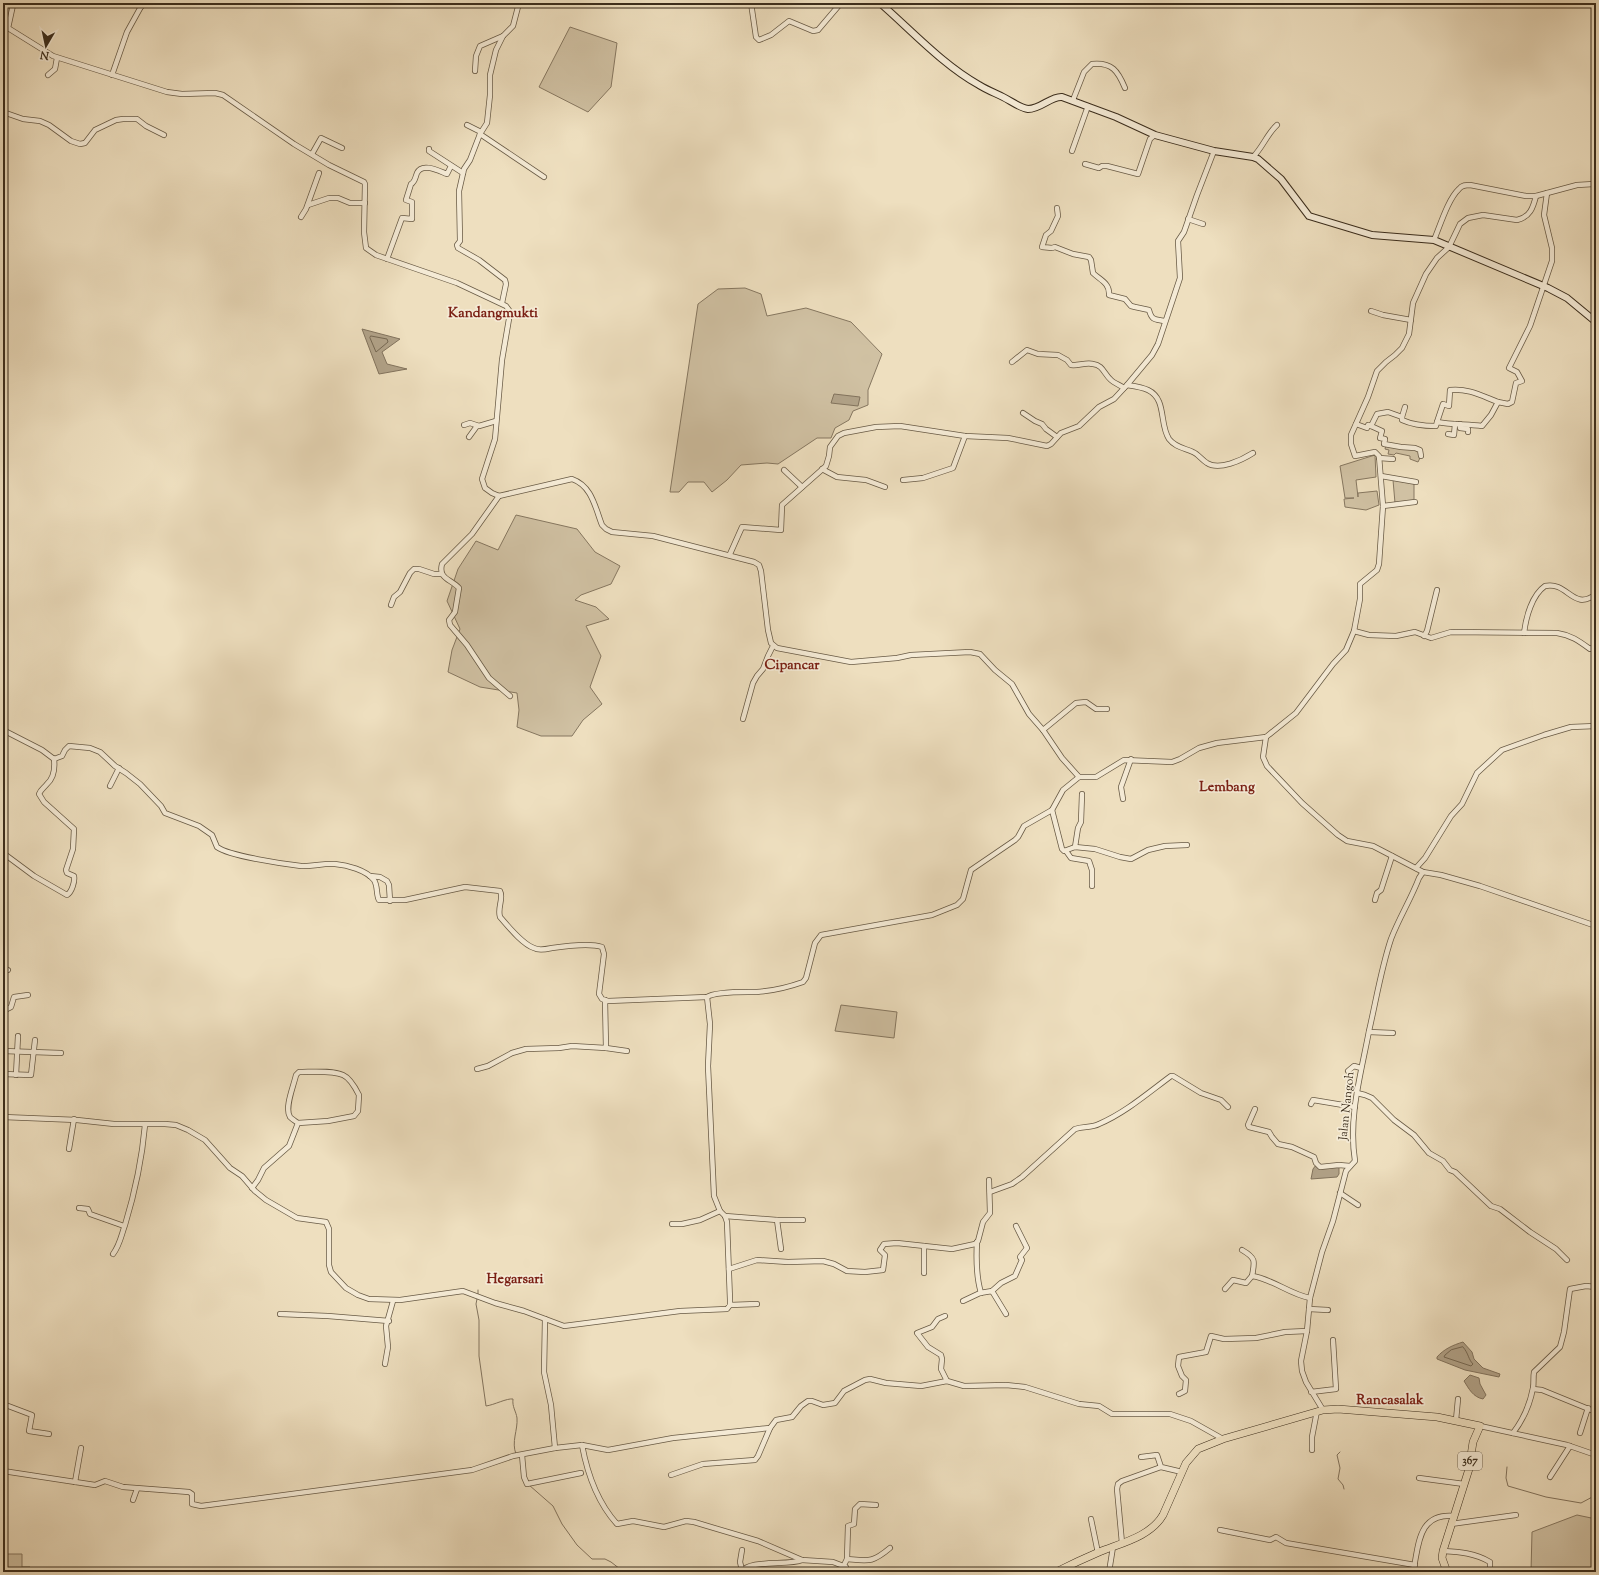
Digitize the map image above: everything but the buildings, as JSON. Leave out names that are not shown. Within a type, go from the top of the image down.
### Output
[{"type":"main road","points":[[1056,1572],[1138,1537],[1158,1522],[1163,1515],[1186,1463],[1198,1449],[1223,1439],[1320,1411],[1342,1410],[1436,1417],[1480,1426]]},
{"type":"main road","name":"367","points":[[1448,1572],[1442,1558],[1443,1551],[1460,1497],[1461,1484],[1470,1463],[1472,1446],[1480,1426]]},
{"type":"street","points":[[5,3],[14,4],[8,28],[57,58],[174,94],[215,93],[224,95],[281,136],[366,184],[364,232],[366,248],[376,255],[458,283],[502,304],[509,310],[510,313],[502,360],[495,439],[482,479],[485,488],[499,496],[572,479],[586,488],[590,493],[602,525],[612,532],[653,536],[730,554],[754,562],[759,565],[761,571],[768,630],[771,643],[774,646],[851,662],[897,658],[911,655],[970,652],[980,654],[995,670],[1012,684],[1025,709],[1043,730],[1062,758],[1079,777]]},
{"type":"street","points":[[112,75],[125,36],[142,5],[134,3]]},
{"type":"street","points":[[502,304],[506,284],[505,280],[479,260],[458,248],[457,245],[460,241],[460,191],[464,173],[480,133],[486,125],[488,118],[491,69],[496,50],[503,36],[513,26],[519,3]]},
{"type":"street","points":[[751,3],[756,37],[758,40],[771,35],[789,21],[813,31],[818,30],[841,3]]},
{"type":"street","points":[[880,3],[918,38],[968,78],[1013,103],[1030,109],[1043,105],[1059,97],[1073,100],[1155,134],[1214,151],[1253,157],[1266,164],[1281,179],[1309,216],[1372,235],[1434,240],[1544,286],[1567,298],[1596,322]]},
{"type":"street","points":[[475,72],[476,56],[480,46],[503,36]]},
{"type":"street","points":[[48,75],[55,69],[57,58]]},
{"type":"street","points":[[1073,100],[1084,72],[1092,64],[1106,64],[1114,68],[1120,76],[1125,88]]},
{"type":"street","points":[[1072,151],[1088,106]]},
{"type":"street","points":[[3,112],[23,119],[40,121],[49,125],[71,141],[80,144],[85,144],[95,130],[116,120],[123,119],[137,119],[146,126],[164,135]]},
{"type":"street","points":[[467,125],[544,177]]},
{"type":"street","points":[[1253,157],[1270,131],[1278,125]]},
{"type":"street","points":[[1085,164],[1099,168],[1102,166],[1107,166],[1138,174],[1150,139],[1155,134]]},
{"type":"street","points":[[312,154],[321,138],[342,148]]},
{"type":"street","points":[[429,149],[429,151],[464,173]]},
{"type":"street","points":[[730,554],[742,527],[781,530],[782,505],[822,469],[828,462],[831,444],[838,436],[844,433],[876,427],[900,426],[965,436],[1008,438],[1047,446],[1051,444],[1061,433],[1080,426],[1099,407],[1114,398],[1152,355],[1158,344],[1180,278],[1178,241],[1184,232],[1214,151]]},
{"type":"street","points":[[387,259],[402,218],[412,219],[412,202],[406,200],[411,184],[414,183],[418,171],[420,169],[428,168],[447,174],[451,166]]},
{"type":"street","points":[[301,217],[308,205],[319,173]]},
{"type":"street","points":[[1434,240],[1448,208],[1459,188],[1462,186],[1470,185],[1515,194],[1536,196],[1577,185],[1594,184]]},
{"type":"street","points":[[1372,426],[1378,414],[1388,412],[1402,417],[1402,420],[1423,426],[1436,426],[1442,404],[1449,406],[1450,390],[1469,390],[1498,402],[1508,404],[1512,402],[1516,383],[1522,381],[1517,372],[1509,368],[1530,326],[1553,254],[1544,215],[1547,193]]},
{"type":"street","points":[[54,759],[62,756],[69,746],[90,748],[100,752],[107,760],[140,784],[158,802],[166,814],[199,826],[212,836],[217,847],[225,852],[302,866],[334,864],[359,870],[370,876],[376,883],[378,900],[405,900],[465,888],[500,891],[502,894],[499,913],[500,917],[532,947],[540,949],[580,946],[602,947],[604,954],[599,994],[605,1000],[707,997],[714,994],[740,991],[763,991],[800,984],[806,980],[815,943],[821,935],[932,915],[957,905],[963,899],[971,870],[1015,840],[1024,826],[1052,810],[1063,790],[1079,777],[1096,778],[1121,761],[1131,759],[1172,762],[1199,748],[1217,743],[1266,737],[1296,713],[1305,703],[1332,664],[1346,650],[1354,631],[1360,599],[1360,584],[1378,567],[1383,506],[1379,458],[1378,454],[1375,452],[1357,456],[1354,454],[1351,438],[1377,371],[1380,366],[1402,348],[1409,334],[1413,303],[1426,274],[1437,258],[1449,247],[1460,224],[1468,218],[1483,215],[1517,220],[1522,219],[1529,215],[1536,196]]},
{"type":"street","points":[[308,205],[329,198],[338,198],[350,203],[365,203]]},
{"type":"street","points":[[1057,208],[1058,216],[1051,231],[1046,235],[1042,247],[1055,247],[1073,254],[1089,257],[1091,260],[1093,273],[1104,282],[1109,290],[1109,295],[1125,299],[1131,306],[1149,310],[1150,315],[1154,319],[1165,321]]},
{"type":"street","points":[[1188,219],[1203,224]]},
{"type":"street","points":[[1371,311],[1383,315],[1411,320]]},
{"type":"street","points":[[1012,362],[1027,350],[1038,354],[1054,354],[1067,360],[1071,365],[1091,363],[1097,365],[1103,368],[1112,381],[1126,386],[1147,389],[1152,392],[1161,403],[1164,428],[1172,442],[1181,448],[1193,452],[1207,464],[1214,466],[1232,464],[1253,453]]},
{"type":"street","points":[[1437,422],[1458,424],[1481,429],[1498,402]]},
{"type":"street","points":[[1402,417],[1405,407]]},
{"type":"street","points":[[1023,413],[1042,424],[1057,437]]},
{"type":"street","points":[[468,437],[477,426],[496,421]]},
{"type":"street","points":[[464,425],[470,423],[477,426]]},
{"type":"street","points":[[1356,424],[1367,428],[1368,425],[1372,426],[1382,431],[1380,438],[1385,439],[1384,444],[1415,448],[1420,450],[1421,456]]},
{"type":"street","points":[[1458,424],[1460,428],[1468,429],[1468,432]]},
{"type":"street","points":[[1448,434],[1454,435],[1458,424]]},
{"type":"street","points":[[903,480],[923,478],[953,468],[965,436]]},
{"type":"street","points":[[1379,458],[1392,459]]},
{"type":"street","points":[[822,469],[837,477],[866,480],[885,487]]},
{"type":"street","points":[[784,470],[802,487]]},
{"type":"street","points":[[1381,476],[1416,482]]},
{"type":"street","points":[[441,574],[442,564],[472,534],[499,496]]},
{"type":"street","points":[[1383,506],[1415,502]]},
{"type":"street","points":[[391,605],[394,597],[400,592],[414,569],[419,568],[434,574],[441,574],[459,588],[455,612],[449,620],[450,625],[467,645],[489,678],[510,696]]},
{"type":"street","points":[[1524,633],[1530,609],[1538,594],[1545,586],[1561,587],[1573,597],[1581,600],[1590,599],[1596,594]]},
{"type":"street","points":[[1424,636],[1427,631],[1437,590]]},
{"type":"street","points":[[1354,631],[1369,635],[1396,636],[1415,632],[1431,638],[1447,633],[1478,631],[1557,633],[1581,641],[1590,649],[1596,646]]},
{"type":"street","points":[[743,719],[753,683],[763,669],[774,646]]},
{"type":"street","points":[[1043,730],[1076,703],[1086,702],[1096,709],[1107,709]]},
{"type":"street","points":[[1416,868],[1425,858],[1451,816],[1462,804],[1477,773],[1502,750],[1570,727],[1596,726]]},
{"type":"street","points":[[3,730],[42,750],[54,759],[55,768],[52,776],[47,785],[40,790],[39,794],[44,802],[74,829],[72,849],[66,870],[67,873],[74,876],[70,893],[67,895],[34,876],[3,853]]},
{"type":"street","points":[[1266,737],[1263,757],[1266,766],[1302,803],[1338,835],[1347,841],[1373,846],[1423,872],[1442,875],[1487,888],[1596,926]]},
{"type":"street","points":[[1123,799],[1121,788],[1131,759]]},
{"type":"street","points":[[110,786],[119,768]]},
{"type":"street","points":[[1074,847],[1078,828],[1081,822],[1082,794]]},
{"type":"street","points":[[1052,810],[1062,849],[1066,851],[1071,858],[1089,862],[1092,870],[1092,886]]},
{"type":"street","points":[[1066,851],[1074,847],[1096,849],[1131,859],[1148,850],[1165,846],[1186,845]]},
{"type":"street","points":[[1375,900],[1377,893],[1381,890],[1392,856]]},
{"type":"street","name":"Jalan Nangoh","points":[[1320,1411],[1303,1377],[1301,1367],[1307,1331],[1310,1298],[1346,1171],[1354,1161],[1352,1143],[1355,1107],[1361,1068],[1376,998],[1391,940],[1423,872]]},
{"type":"street","points":[[370,876],[380,877],[387,881],[389,885],[390,901]]},
{"type":"street","points":[[3,1015],[5,1010],[11,1006],[14,997],[28,995]]},
{"type":"street","points":[[707,997],[710,1024],[708,1066],[714,1196],[720,1211],[725,1216],[777,1220],[803,1220]]},
{"type":"street","points":[[605,1000],[606,1048]]},
{"type":"street","points":[[1369,1032],[1393,1033]]},
{"type":"street","points":[[16,1074],[18,1036]]},
{"type":"street","points":[[3,1074],[31,1075],[35,1040]]},
{"type":"street","points":[[477,1069],[488,1066],[512,1053],[526,1049],[572,1046],[627,1051]]},
{"type":"street","points":[[3,1051],[61,1053]]},
{"type":"street","points":[[1348,1071],[1354,1066],[1361,1068]]},
{"type":"street","points":[[299,1072],[323,1072],[343,1075],[348,1078],[359,1095],[358,1111],[354,1116],[328,1121],[298,1123],[290,1117],[288,1112],[296,1075],[299,1072]]},
{"type":"street","points":[[990,1192],[1012,1184],[1022,1177],[1075,1129],[1082,1126],[1097,1125],[1115,1117],[1171,1076],[1202,1093],[1221,1100],[1228,1107]]},
{"type":"street","points":[[1357,1094],[1372,1098],[1394,1120],[1414,1135],[1429,1153],[1442,1161],[1447,1167],[1455,1172],[1491,1206],[1500,1209],[1530,1232],[1556,1249],[1567,1260]]},
{"type":"street","points":[[1311,1104],[1313,1100],[1355,1107]]},
{"type":"street","points":[[1255,1109],[1248,1125],[1249,1127],[1268,1132],[1278,1144],[1292,1146],[1314,1157],[1320,1167],[1338,1165],[1350,1166]]},
{"type":"street","points":[[3,1117],[74,1120],[114,1124],[165,1124],[176,1125],[188,1130],[205,1140],[227,1165],[242,1176],[252,1188],[266,1200],[297,1218],[326,1222],[329,1229],[329,1265],[331,1272],[346,1288],[369,1299],[393,1300],[462,1291],[564,1326],[680,1311],[727,1309],[730,1305],[757,1304]]},
{"type":"street","points":[[69,1149],[74,1120]]},
{"type":"street","points":[[252,1188],[264,1168],[289,1146],[298,1123]]},
{"type":"street","points":[[113,1254],[120,1243],[137,1177],[143,1147],[145,1124]]},
{"type":"street","points":[[981,1293],[978,1283],[976,1264],[977,1242],[983,1222],[990,1213],[989,1180]]},
{"type":"street","points":[[1340,1193],[1358,1205]]},
{"type":"street","points":[[79,1208],[87,1209],[90,1214],[124,1226]]},
{"type":"street","points":[[672,1224],[682,1224],[705,1218],[720,1211]]},
{"type":"street","points":[[725,1216],[730,1305]]},
{"type":"street","points":[[777,1220],[778,1238],[781,1249]]},
{"type":"street","points":[[963,1301],[981,1293],[992,1291],[1001,1283],[1015,1276],[1022,1260],[1020,1257],[1027,1248],[1016,1226]]},
{"type":"street","points":[[729,1269],[757,1260],[788,1262],[823,1261],[834,1264],[847,1271],[876,1272],[883,1270],[885,1255],[880,1250],[884,1244],[897,1243],[952,1249],[965,1247],[977,1242]]},
{"type":"street","points":[[924,1246],[924,1273]]},
{"type":"street","points":[[1225,1289],[1234,1280],[1248,1282],[1252,1276],[1254,1259],[1252,1255],[1242,1250]]},
{"type":"street","points":[[1252,1276],[1262,1277],[1291,1292],[1310,1298]]},
{"type":"street","points":[[1513,1433],[1520,1424],[1526,1410],[1533,1389],[1534,1372],[1560,1347],[1564,1332],[1570,1289],[1580,1287],[1596,1287]]},
{"type":"street","points":[[992,1291],[1006,1314]]},
{"type":"street","points":[[385,1364],[389,1338],[386,1329],[393,1300]]},
{"type":"street","points":[[1309,1309],[1328,1310]]},
{"type":"street","points":[[280,1314],[389,1321]]},
{"type":"street","points":[[945,1316],[938,1319],[932,1327],[917,1333],[928,1348],[941,1355],[941,1369],[947,1381]]},
{"type":"street","points":[[545,1319],[544,1372],[551,1405],[555,1448]]},
{"type":"street","points":[[1179,1394],[1185,1391],[1186,1382],[1178,1366],[1179,1356],[1206,1352],[1211,1336],[1224,1339],[1256,1338],[1285,1332],[1307,1331]]},
{"type":"street","points":[[1311,1392],[1336,1389],[1333,1340]]},
{"type":"street","points":[[671,1475],[703,1464],[755,1460],[770,1428],[776,1420],[792,1417],[801,1406],[808,1402],[812,1401],[823,1405],[835,1402],[844,1391],[870,1379],[886,1383],[921,1386],[947,1381],[964,1386],[1006,1385],[1025,1387],[1079,1404],[1099,1406],[1112,1414],[1170,1414],[1190,1421],[1223,1439]]},
{"type":"street","points":[[1533,1389],[1542,1390],[1596,1412]]},
{"type":"street","points":[[1456,1420],[1458,1399]]},
{"type":"street","points":[[3,1404],[32,1414],[30,1431],[49,1434]]},
{"type":"street","points":[[1580,1433],[1588,1408]]},
{"type":"street","points":[[1312,1450],[1312,1437],[1320,1411]]},
{"type":"street","points":[[1480,1426],[1570,1446],[1596,1455]]},
{"type":"street","points":[[3,1471],[95,1485],[105,1481],[119,1486],[137,1489],[189,1492],[192,1494],[192,1504],[201,1506],[472,1470],[513,1456],[555,1448],[582,1446],[608,1450],[697,1434],[770,1428]]},
{"type":"street","points":[[582,1446],[589,1472],[600,1500],[617,1524],[633,1521],[664,1527],[686,1521],[694,1522],[758,1541],[802,1560]]},
{"type":"street","points":[[1550,1477],[1570,1446]]},
{"type":"street","points":[[75,1482],[81,1448]]},
{"type":"street","points":[[521,1455],[524,1477],[527,1484],[581,1473]]},
{"type":"street","points":[[1141,1457],[1158,1456],[1161,1467]]},
{"type":"street","points":[[1122,1544],[1117,1489],[1118,1484],[1122,1481],[1161,1467],[1182,1472]]},
{"type":"street","points":[[1419,1478],[1461,1484]]},
{"type":"street","points":[[133,1500],[137,1489]]},
{"type":"street","points":[[847,1572],[844,1565],[847,1559],[848,1526],[854,1524],[855,1509],[860,1504],[876,1505]]},
{"type":"street","points":[[1451,1524],[1516,1515]]},
{"type":"street","points":[[1414,1572],[1422,1530],[1438,1517],[1454,1516]]},
{"type":"street","points":[[1092,1519],[1098,1553]]},
{"type":"street","points":[[1220,1530],[1270,1540],[1276,1537],[1286,1543],[1415,1565]]},
{"type":"street","points":[[1108,1572],[1113,1547]]},
{"type":"street","points":[[847,1559],[871,1561],[879,1558],[890,1548]]},
{"type":"street","points":[[742,1550],[740,1561],[742,1571],[752,1565],[791,1563],[802,1560],[833,1562],[844,1565]]},
{"type":"street","points":[[1443,1551],[1471,1554],[1483,1558],[1490,1562],[1490,1572]]},
{"type":"shaded area","points":[[570,27],[617,43],[611,87],[588,112],[539,87]]},
{"type":"shaded area","points":[[745,288],[761,294],[767,316],[806,308],[851,322],[882,354],[868,390],[868,405],[853,411],[849,420],[835,428],[831,438],[817,438],[778,464],[767,463],[741,465],[727,480],[712,492],[704,482],[688,482],[679,492],[670,492],[698,304],[718,289]]},
{"type":"shaded area","points":[[1386,445],[1415,449],[1419,451],[1420,458],[1418,462],[1410,459],[1410,456],[1396,453],[1394,455],[1388,454],[1389,450],[1385,449]]},
{"type":"shaded area","points":[[1375,455],[1376,477],[1356,480],[1358,497],[1358,493],[1377,491],[1379,505],[1366,510],[1345,507],[1344,499],[1354,498],[1345,498],[1340,466]]},
{"type":"shaded area","points":[[1393,480],[1414,483],[1414,501],[1395,503]]},
{"type":"shaded area","points":[[516,515],[577,529],[595,552],[620,566],[611,584],[581,595],[575,600],[596,607],[609,619],[586,626],[601,656],[590,687],[602,704],[583,720],[572,736],[541,736],[517,727],[519,710],[517,693],[480,687],[448,672],[452,650],[460,629],[447,601],[458,569],[476,541],[498,550]]},
{"type":"shaded area","points":[[841,1005],[897,1012],[894,1038],[835,1031]]},
{"type":"shaded area","points":[[1577,1515],[1596,1519],[1596,1572],[1531,1572],[1532,1532]]},
{"type":"shaded area","points":[[3,1554],[22,1554],[22,1567],[30,1567],[30,1572],[3,1572]]},
{"type":"water","points":[[362,329],[400,339],[382,352],[387,364],[407,369],[379,374]]},
{"type":"water","points":[[834,394],[860,397],[858,406],[831,403]]},
{"type":"water","points":[[1316,1165],[1339,1167],[1339,1174],[1337,1177],[1311,1179],[1313,1169]]},
{"type":"water","points":[[1463,1342],[1472,1352],[1474,1359],[1483,1368],[1500,1374],[1499,1377],[1465,1370],[1437,1359],[1440,1354],[1452,1346]]},
{"type":"water","points":[[1470,1375],[1479,1378],[1480,1384],[1486,1395],[1483,1399],[1474,1395],[1464,1381]]},
{"type":"waterway","points":[[477,1299],[476,1304],[479,1320],[479,1356],[486,1406],[513,1399],[517,1418],[514,1440],[516,1454]]},
{"type":"waterway","points":[[1340,1452],[1337,1455],[1340,1468],[1338,1479],[1343,1485],[1344,1489]]},
{"type":"waterway","points":[[1507,1467],[1506,1478],[1508,1486],[1546,1497],[1581,1503],[1596,1495]]},
{"type":"waterway","points":[[529,1485],[553,1506],[562,1524],[577,1545],[592,1559],[605,1559],[620,1569],[629,1569],[633,1572]]},
{"type":"waterway","points":[[950,1572],[963,1568],[969,1572]]},
{"type":"waterway","points":[[1176,1572],[1188,1569],[1200,1569],[1207,1572]]},
{"type":"district","name":"Kandangmukti","points":[[493,314]]},
{"type":"district","name":"Cipancar","points":[[792,666]]},
{"type":"district","name":"Lembang","points":[[1227,788]]},
{"type":"district","name":"Hegarsari","points":[[515,1280]]},
{"type":"district","name":"Rancasalak","points":[[1390,1401]]}]
